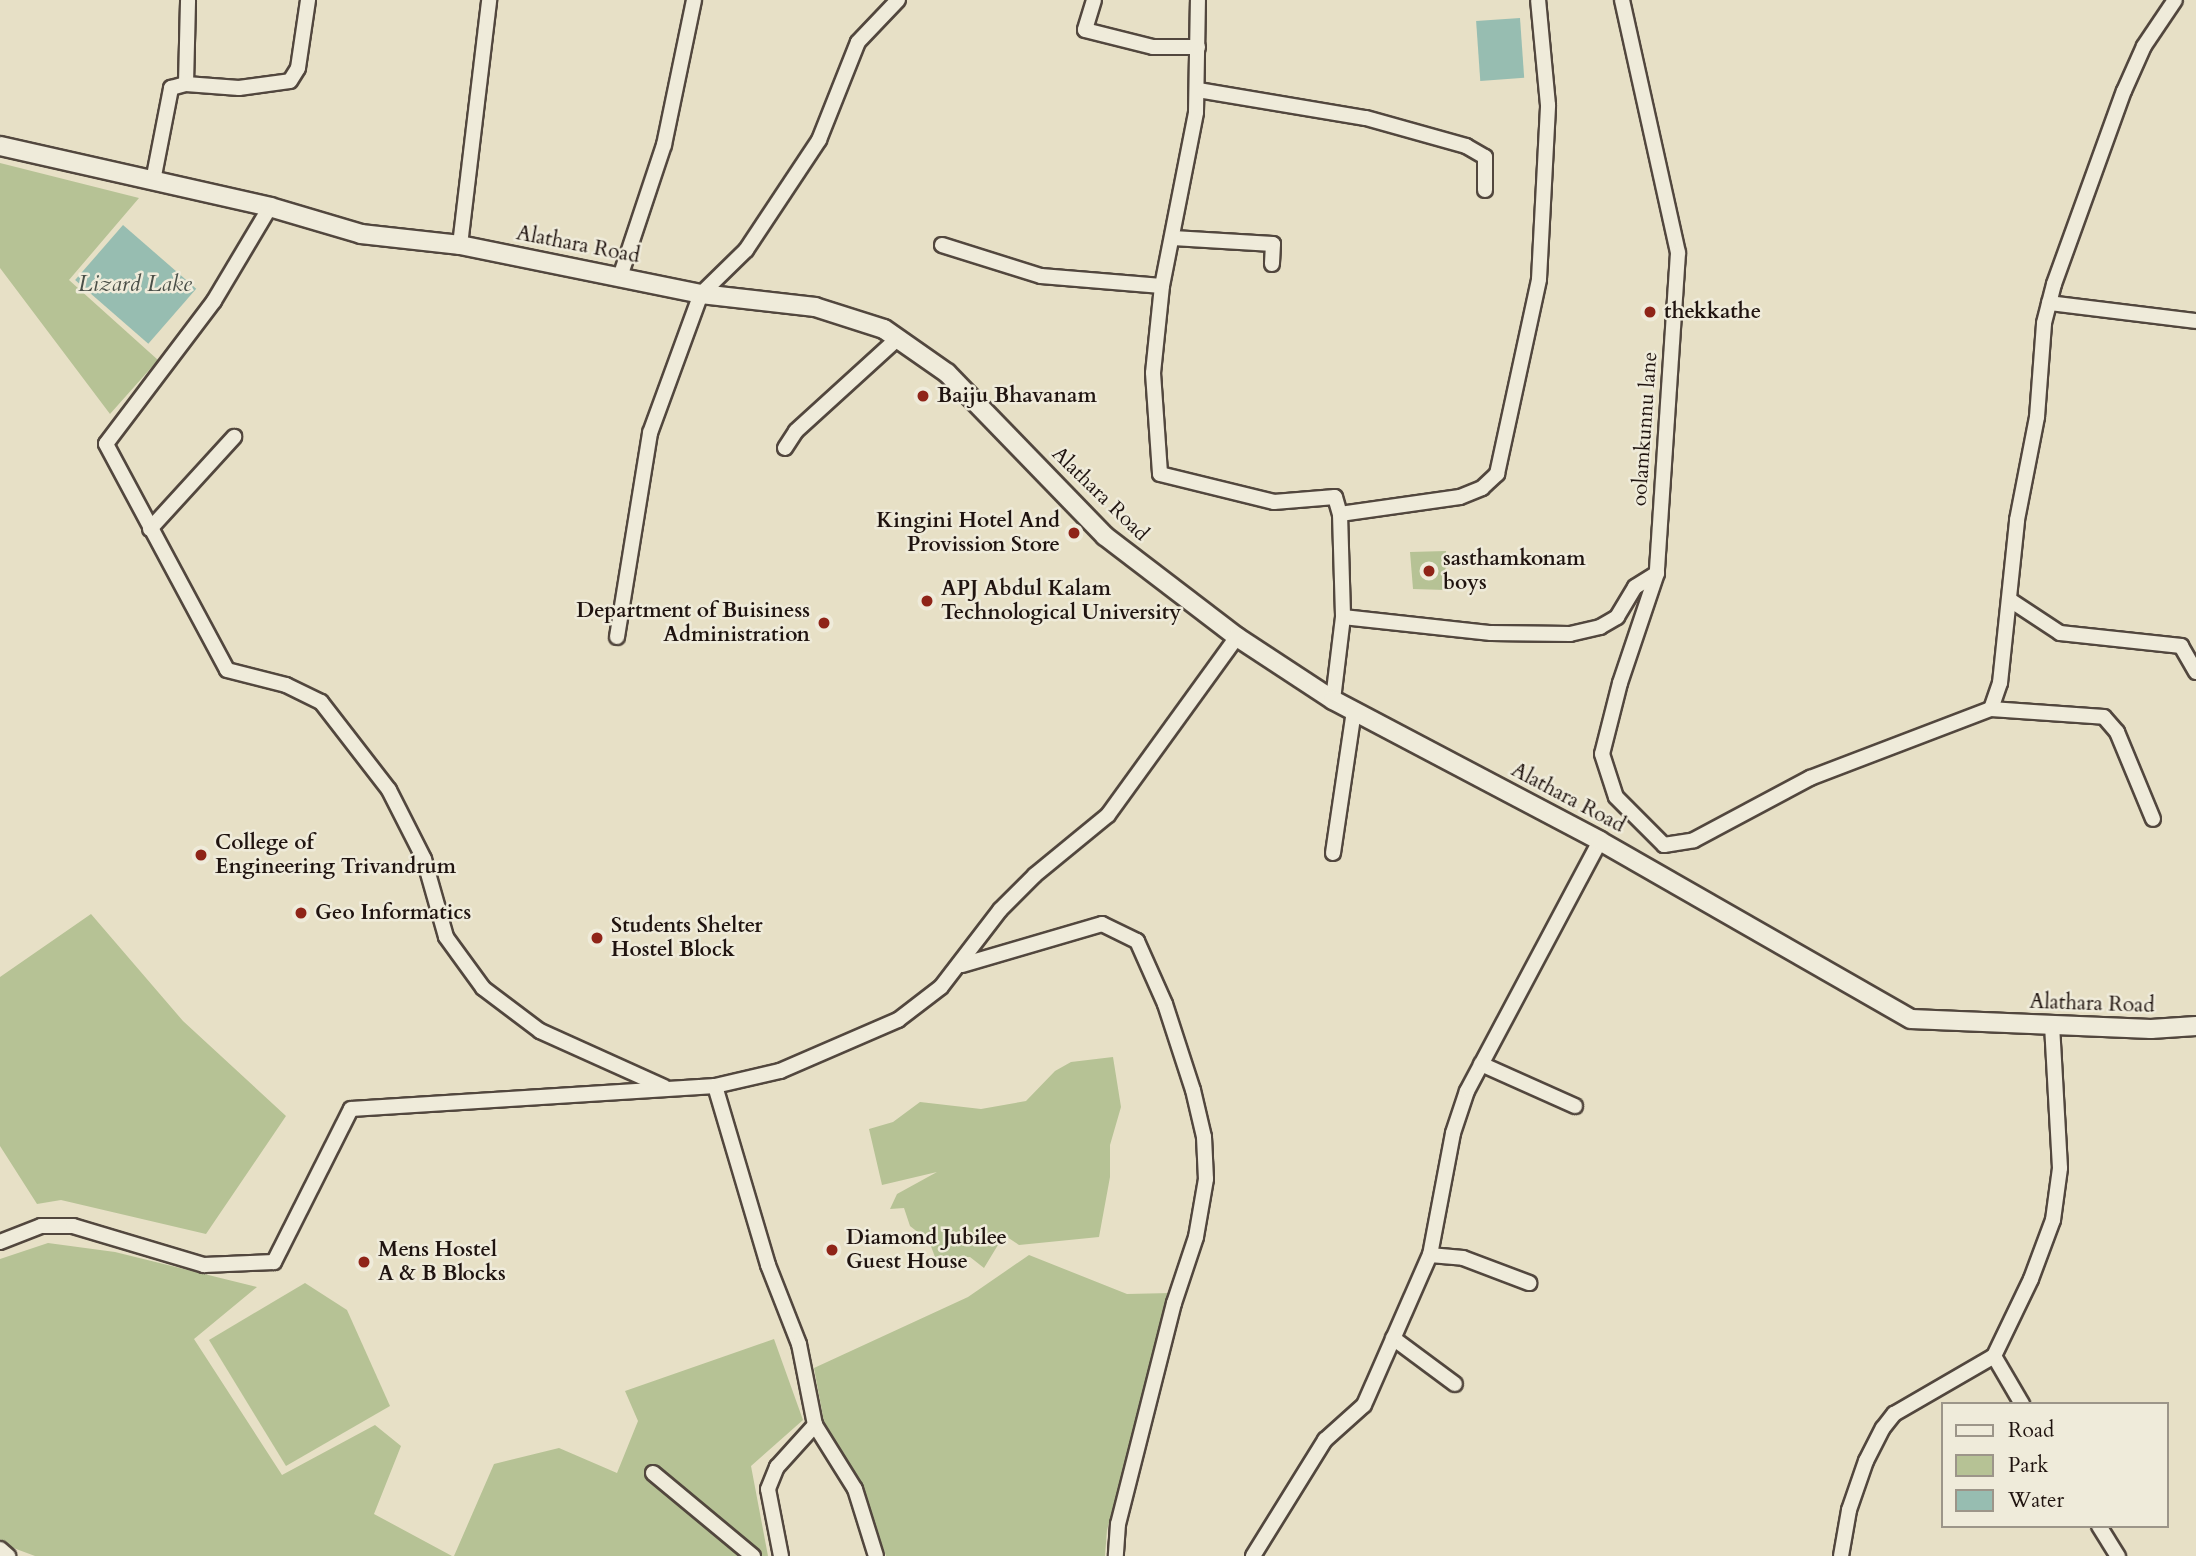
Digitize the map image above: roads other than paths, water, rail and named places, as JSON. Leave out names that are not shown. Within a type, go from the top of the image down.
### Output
[{"type":"street","points":[[186,84],[188,0]]},
{"type":"street","points":[[153,181],[165,103],[171,88],[186,84],[239,88],[290,81],[298,68],[308,0]]},
{"type":"street","points":[[460,245],[489,0]]},
{"type":"street","points":[[620,276],[664,145],[694,0]]},
{"type":"street","points":[[617,637],[650,433],[701,294],[746,250],[819,141],[858,42],[898,0]]},
{"type":"street","points":[[1094,0],[1085,30],[1153,47],[1198,47]]},
{"type":"street","points":[[1198,0],[1198,90],[1173,238],[1162,286],[1153,373],[1160,474],[1275,502],[1335,497],[1340,514],[1343,617],[1334,700]]},
{"type":"street","points":[[1340,514],[1460,497],[1482,488],[1497,474],[1539,279],[1548,105],[1538,0]]},
{"type":"street","name":"oolamkunnu lane","points":[[1622,0],[1678,253],[1657,573],[1620,683],[1602,754],[1616,797],[1656,840],[1664,845],[1693,840],[1810,778],[1991,709]]},
{"type":"street","points":[[2153,819],[2117,732],[2104,717],[1991,709],[2000,683],[2017,520],[2037,417],[2049,303],[2099,152],[2144,46],[2175,0]]},
{"type":"street","points":[[1198,90],[1366,118],[1466,146],[1485,157],[1485,190]]},
{"type":"street","name":"Alathara Road","points":[[0,146],[270,207],[361,234],[460,245],[701,294],[815,307],[874,326],[947,373],[1105,536],[1237,637],[1334,700],[1600,841],[1911,1019],[2151,1029],[2196,1026]]},
{"type":"street","points":[[270,207],[214,301],[106,444],[227,670],[286,685],[321,702],[389,790],[424,859],[446,937],[483,988],[540,1031],[668,1089]]},
{"type":"street","points":[[1173,238],[1273,244],[1272,264]]},
{"type":"street","points":[[942,246],[1041,276],[1162,286]]},
{"type":"street","points":[[2049,303],[2196,321]]},
{"type":"street","points":[[785,448],[796,431],[897,339]]},
{"type":"street","points":[[150,529],[234,437]]},
{"type":"street","points":[[1343,617],[1491,633],[1570,634],[1600,627],[1617,617],[1635,587],[1657,573]]},
{"type":"street","points":[[2010,600],[2060,633],[2181,646],[2196,672]]},
{"type":"street","points":[[0,1242],[41,1226],[74,1226],[204,1265],[274,1262],[351,1109],[715,1086],[780,1071],[898,1020],[942,988],[962,965],[1000,911],[1108,815],[1237,637]]},
{"type":"street","points":[[1333,853],[1354,710]]},
{"type":"street","points":[[1253,1556],[1325,1440],[1364,1405],[1430,1255],[1453,1133],[1481,1064],[1600,841]]},
{"type":"street","points":[[962,965],[1102,924],[1138,941],[1165,1004],[1193,1090],[1204,1137],[1204,1191],[1196,1237],[1174,1303],[1118,1524],[1116,1556]]},
{"type":"street","points":[[1841,1556],[1849,1510],[1866,1461],[1894,1414],[1994,1356],[2053,1220],[2060,1168],[2053,1026]]},
{"type":"street","points":[[1481,1064],[1575,1105]]},
{"type":"street","points":[[715,1086],[768,1265],[799,1344],[815,1425],[855,1489],[876,1556]]},
{"type":"street","points":[[1430,1255],[1463,1258],[1529,1283]]},
{"type":"street","points":[[1393,1338],[1455,1384]]},
{"type":"street","points":[[1994,1356],[2021,1402]]},
{"type":"street","points":[[781,1556],[768,1489],[777,1466],[815,1425]]},
{"type":"street","points":[[653,1473],[753,1556]]},
{"type":"street","points":[[2100,1528],[2118,1556]]},
{"type":"street","points":[[0,1549],[8,1556]]},
{"type":"water","points":[[1520,18],[1524,78],[1480,81],[1476,21]]},
{"type":"water","name":"Lizard Lake","points":[[123,225],[196,289],[148,344],[75,280]]},
{"type":"place","name":"thekkathe","points":[[1650,312]]},
{"type":"place","name":"Baiju Bhavanam","points":[[923,396]]},
{"type":"place","name":"Kingini Hotel And Provission Store","points":[[1074,533]]},
{"type":"place","name":"sasthamkonam boys","points":[[1429,571]]},
{"type":"place","name":"APJ Abdul Kalam Technological University","points":[[927,601]]},
{"type":"place","name":"Department of Buisiness Administration","points":[[824,623]]},
{"type":"place","name":"College of Engineering Trivandrum","points":[[201,855]]},
{"type":"place","name":"Geo Informatics","points":[[301,913]]},
{"type":"place","name":"Students Shelter Hostel Block","points":[[597,938]]},
{"type":"place","name":"Diamond Jubilee Guest House","points":[[832,1250]]},
{"type":"place","name":"Mens Hostel A & B Blocks","points":[[364,1262]]}]
